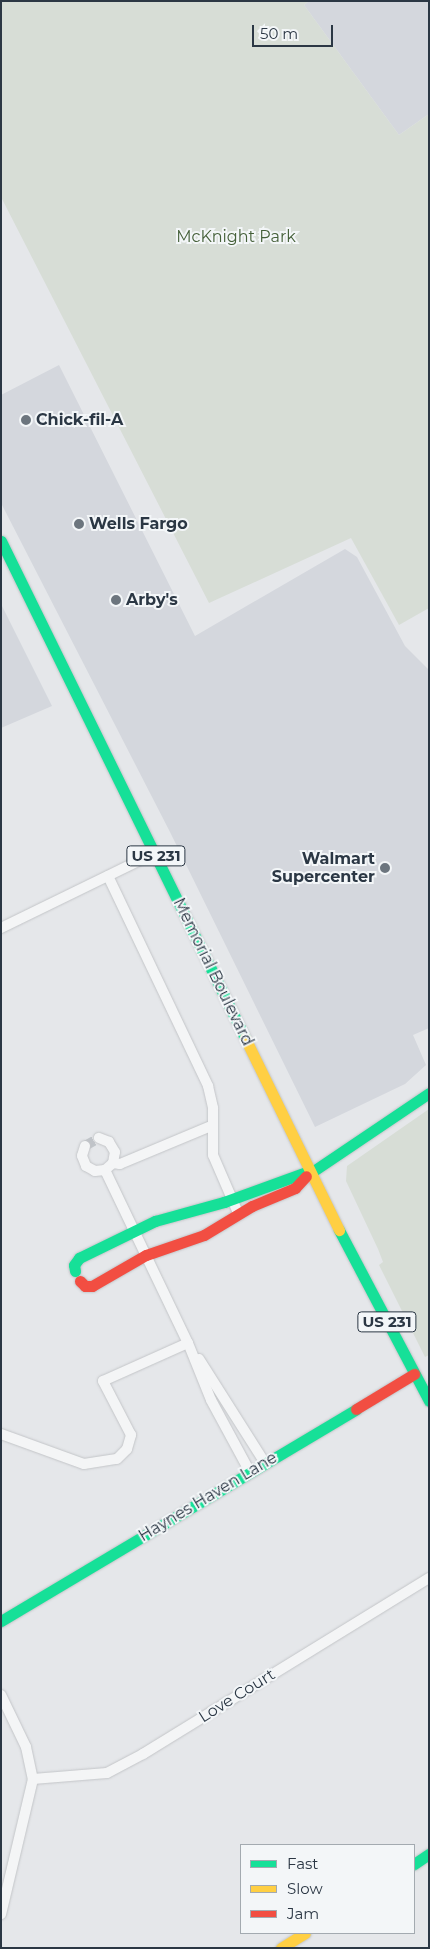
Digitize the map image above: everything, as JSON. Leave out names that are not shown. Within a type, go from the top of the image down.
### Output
[{"type":"street","name":"Memorial Boulevard","points":[[1,541],[362,1275],[429,1401]]},
{"type":"street","points":[[1,928],[155,853]]},
{"type":"street","points":[[108,876],[198,1063],[213,1108],[211,1126],[212,1155],[239,1215]]},
{"type":"street","points":[[312,1170],[232,1199],[155,1221],[79,1258],[74,1265],[78,1276],[85,1286],[92,1286],[146,1255],[204,1235],[239,1215],[295,1188],[312,1170],[429,1093]]},
{"type":"street","points":[[113,1163],[120,1164],[211,1126]]},
{"type":"street","points":[[85,1146],[82,1156],[86,1166],[94,1171],[105,1170],[113,1163],[113,1147],[99,1138]]},
{"type":"street","points":[[105,1170],[188,1343],[211,1400],[250,1472]]},
{"type":"street","points":[[1,1434],[84,1464],[117,1459],[127,1449],[131,1435],[103,1381],[188,1343]]},
{"type":"street","points":[[188,1343],[266,1463]]},
{"type":"street","name":"Haynes Haven Lane","points":[[1,1621],[414,1374]]},
{"type":"street","name":"Love Court","points":[[33,1779],[107,1773],[429,1578]]},
{"type":"street","points":[[1,1695],[26,1747],[33,1779],[1,1914]]},
{"type":"street","points":[[415,1863],[429,1854]]},
{"type":"street","points":[[281,1948],[303,1934]]},
{"type":"shaded area","points":[[309,1],[429,1],[429,114],[399,135],[304,5]]},
{"type":"shaded area","points":[[59,365],[195,636],[345,549],[357,557],[405,646],[429,670],[429,1028],[413,1035],[426,1065],[405,1084],[315,1127],[170,832],[1,503],[1,395]]},
{"type":"shaded area","points":[[1,604],[52,706],[1,728]]},
{"type":"green space","name":"McKnight Park","points":[[1,1],[309,1],[304,5],[399,135],[429,114],[429,608],[399,625],[351,538],[209,603],[1,197]]},
{"type":"green space","points":[[429,1109],[429,1355],[425,1357],[379,1265],[383,1262],[378,1249],[346,1181],[347,1166]]},
{"type":"tunnel","points":[[85,1146],[99,1138]]},
{"type":"traffic: fast","points":[[1,541],[245,1038]]},
{"type":"traffic: fast","points":[[306,1176],[429,1093]]},
{"type":"traffic: fast","points":[[75,1271],[74,1265],[79,1258],[155,1221],[224,1202],[309,1171]]},
{"type":"traffic: fast","points":[[339,1230],[429,1401]]},
{"type":"traffic: fast","points":[[1,1621],[356,1409]]},
{"type":"traffic: fast","points":[[415,1863],[429,1854]]},
{"type":"traffic: slow","points":[[245,1038],[339,1230]]},
{"type":"traffic: slow","points":[[281,1948],[303,1934]]},
{"type":"traffic: jam","points":[[80,1281],[85,1286],[92,1286],[146,1255],[204,1235],[252,1206],[295,1188],[306,1176]]},
{"type":"traffic: jam","points":[[356,1409],[414,1374]]},
{"type":"place","name":"Chick-fil-A","points":[[26,420]]},
{"type":"place","name":"Wells Fargo","points":[[79,524]]},
{"type":"place","name":"Arby's","points":[[116,600]]},
{"type":"place","name":"Walmart Supercenter","points":[[385,868]]}]
